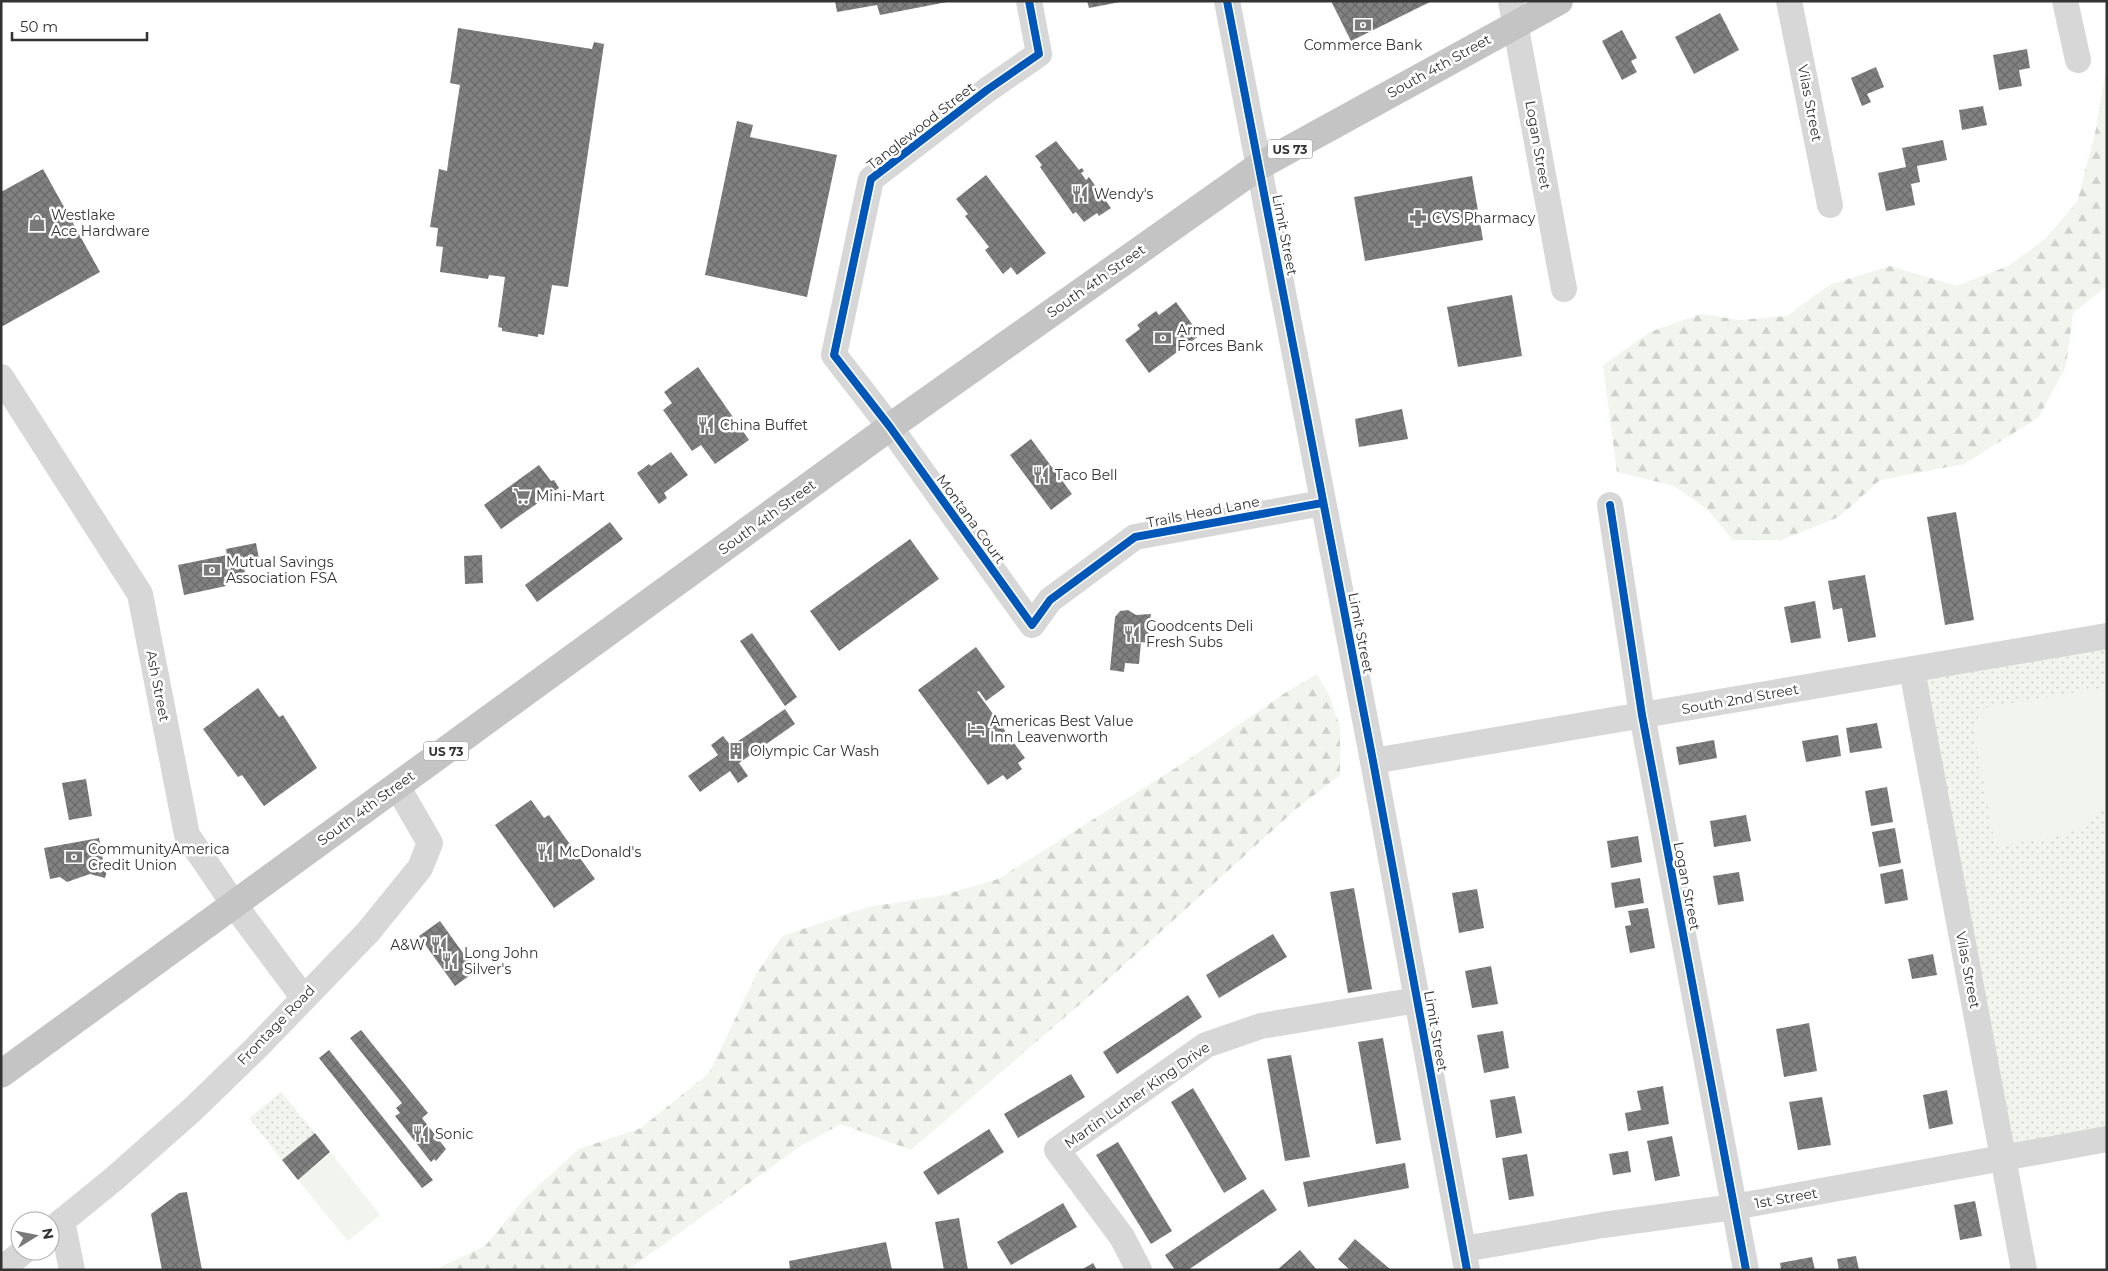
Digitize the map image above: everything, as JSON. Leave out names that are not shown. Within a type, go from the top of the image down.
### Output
[{"type":"highway","name":"South 4th Street","points":[[1,1074],[233,903],[890,427],[1259,166],[1514,12],[1559,1]]},
{"type":"street","name":"Tanglewood Street","points":[[890,427],[834,355],[871,179],[987,90],[1039,54],[1029,1]]},
{"type":"street","name":"Limit Street","points":[[1227,1],[1373,761],[1465,1260]]},
{"type":"street","name":"Vilas Street","points":[[1789,1],[1830,205]]},
{"type":"street","points":[[2065,1],[2078,60]]},
{"type":"street","name":"Logan Street","points":[[1514,12],[1564,289]]},
{"type":"street","name":"Ash Street","points":[[1,377],[140,594],[188,834],[233,903],[303,997]]},
{"type":"street","name":"Montana Court","points":[[890,427],[1032,625]]},
{"type":"street","name":"Trails Head Lane","points":[[1032,625],[1050,600],[1135,537],[1322,503]]},
{"type":"street","name":"Logan Street","points":[[1610,505],[1642,716],[1746,1270]]},
{"type":"street","name":"South 2nd Street","points":[[1373,761],[2107,636]]},
{"type":"street","name":"Vilas Street","points":[[1912,670],[2024,1270]]},
{"type":"street","name":"Frontage Road","points":[[60,1223],[192,1110],[257,1047],[303,997],[368,932],[420,868],[430,843],[397,786]]},
{"type":"street","name":"Martin Luther King Drive","points":[[1140,1270],[1122,1237],[1057,1150],[1206,1044],[1261,1026],[1417,1000]]},
{"type":"street","name":"1st Street","points":[[1465,1260],[1604,1225],[1734,1207],[2107,1139]]},
{"type":"street","points":[[60,1237],[72,1270]]},
{"type":"street","points":[[1,1270],[12,1261]]},
{"type":"green space","points":[[2107,64],[2107,286],[2073,313],[2066,366],[2039,417],[1964,464],[1880,480],[1839,517],[1781,540],[1733,540],[1707,509],[1674,486],[1617,472],[1603,365],[1650,332],[1701,314],[1739,320],[1787,316],[1829,285],[1890,266],[1957,286],[2008,266],[2045,239],[2077,202],[2096,129]]},
{"type":"green space","points":[[2107,636],[2107,1139],[2003,1158],[1912,670]]},
{"type":"green space","points":[[1317,674],[1330,697],[1340,727],[1340,775],[1295,810],[1102,985],[911,1150],[841,1124],[802,1145],[635,1265],[632,1270],[434,1270],[485,1246],[525,1198],[579,1149],[641,1128],[709,1073],[757,973],[782,936],[868,907],[940,896],[998,879],[1182,764],[1285,693]]},
{"type":"green space","points":[[2107,687],[2107,806],[2096,818],[2084,826],[2056,837],[1995,845],[1973,725],[1985,708]]},
{"type":"green space","points":[[281,1092],[315,1133],[282,1160],[249,1118]]},
{"type":"green space","points":[[331,1153],[380,1215],[348,1241],[298,1180]]},
{"type":"building","points":[[835,1],[947,2],[880,15],[877,5],[837,12]]},
{"type":"building","points":[[1087,1],[1120,1],[1120,2],[1089,8]]},
{"type":"building","name":"Commerce Bank","points":[[1331,1],[1432,1],[1351,41]]},
{"type":"building","points":[[1720,13],[1739,50],[1694,74],[1675,37]]},
{"type":"building","points":[[458,28],[592,49],[594,42],[604,44],[568,287],[552,285],[544,335],[538,334],[538,337],[502,331],[502,328],[498,327],[505,277],[489,275],[488,279],[440,272],[443,247],[436,246],[438,228],[430,227],[439,169],[447,171],[460,85],[450,83]]},
{"type":"building","points":[[1622,30],[1637,58],[1631,61],[1637,72],[1622,80],[1602,41]]},
{"type":"building","points":[[2027,49],[2030,68],[2019,70],[2022,86],[1999,90],[1993,55]]},
{"type":"building","points":[[1876,67],[1884,87],[1867,94],[1871,102],[1862,106],[1851,78]]},
{"type":"building","points":[[1983,106],[1987,125],[1962,130],[1959,110]]},
{"type":"building","points":[[737,121],[753,125],[750,137],[837,155],[807,297],[705,275]]},
{"type":"building","points":[[1943,140],[1947,160],[1917,166],[1920,182],[1911,184],[1915,205],[1886,211],[1878,173],[1906,167],[1902,148]]},
{"type":"building","name":"Wendy's","points":[[1056,141],[1079,170],[1082,168],[1084,171],[1081,173],[1086,180],[1089,177],[1111,208],[1099,216],[1097,213],[1084,222],[1076,212],[1073,214],[1040,167],[1042,165],[1035,156]]},
{"type":"building","name":"Westlake Ace Hardware","points":[[43,169],[100,272],[1,327],[1,192]]},
{"type":"building","points":[[986,175],[1046,253],[1017,275],[1011,267],[1003,274],[985,250],[989,247],[965,216],[968,214],[956,199]]},
{"type":"building","name":"CVS Pharmacy","points":[[1472,176],[1483,240],[1365,261],[1354,197]]},
{"type":"building","points":[[1512,295],[1522,356],[1458,367],[1447,307]]},
{"type":"building","name":"Armed Forces Bank","points":[[1176,302],[1200,335],[1149,373],[1125,340],[1140,329],[1137,325],[1156,311],[1159,315]]},
{"type":"building","name":"China Buffet","points":[[698,367],[749,440],[715,464],[701,445],[692,451],[663,410],[672,403],[664,392]]},
{"type":"building","points":[[1402,409],[1408,439],[1359,447],[1355,419]]},
{"type":"building","name":"Taco Bell","points":[[1031,439],[1072,494],[1051,510],[1010,455]]},
{"type":"building","points":[[671,452],[688,475],[664,493],[667,498],[659,504],[637,473]]},
{"type":"building","name":"Mini-Mart","points":[[539,465],[559,488],[501,529],[484,505]]},
{"type":"building","points":[[1956,512],[1974,620],[1945,625],[1927,517]]},
{"type":"building","points":[[610,522],[623,539],[537,602],[525,585]]},
{"type":"building","points":[[910,539],[939,579],[839,651],[810,611]]},
{"type":"building","name":"Mutual Savings Association FSA","points":[[256,543],[260,564],[244,567],[245,572],[224,577],[226,586],[184,595],[178,565],[227,555],[226,549]]},
{"type":"building","points":[[482,555],[483,583],[465,584],[464,556]]},
{"type":"building","points":[[1865,575],[1876,637],[1848,642],[1842,608],[1833,610],[1828,581]]},
{"type":"building","points":[[1815,601],[1821,638],[1791,643],[1784,607]]},
{"type":"building","name":"Goodcents Deli Fresh Subs","points":[[1128,610],[1136,615],[1151,614],[1148,643],[1141,642],[1139,664],[1125,663],[1124,672],[1110,670],[1115,617],[1120,611]]},
{"type":"building","points":[[752,633],[797,697],[785,706],[740,641]]},
{"type":"building","name":"Americas Best Value Inn Leavenworth","points":[[976,647],[1005,687],[986,701],[979,691],[977,692],[1025,758],[1018,763],[1022,769],[1007,780],[1003,775],[988,785],[918,690]]},
{"type":"building","points":[[258,688],[279,717],[283,715],[317,768],[264,806],[242,775],[238,777],[203,729]]},
{"type":"building","name":"Olympic Car Wash","points":[[785,709],[795,724],[739,763],[748,776],[738,783],[730,771],[700,792],[688,776],[718,755],[711,745],[723,736],[731,746]]},
{"type":"building","points":[[1877,723],[1882,748],[1850,753],[1846,728]]},
{"type":"building","points":[[1838,735],[1841,756],[1806,762],[1802,741]]},
{"type":"building","points":[[1714,740],[1717,758],[1679,765],[1676,747]]},
{"type":"building","points":[[86,779],[92,816],[69,820],[62,783]]},
{"type":"building","points":[[1887,787],[1893,822],[1871,826],[1865,791]]},
{"type":"building","name":"McDonald's","points":[[531,800],[544,818],[549,815],[595,879],[554,908],[495,825]]},
{"type":"building","points":[[1746,815],[1751,841],[1714,847],[1710,821]]},
{"type":"building","points":[[1895,828],[1901,863],[1879,867],[1872,832]]},
{"type":"building","points":[[1638,836],[1642,862],[1611,868],[1607,841]]},
{"type":"building","name":"CommunityAmerica Credit Union","points":[[99,838],[104,866],[108,866],[105,878],[90,874],[67,882],[60,877],[50,879],[44,848]]},
{"type":"building","points":[[1903,869],[1908,900],[1885,904],[1880,874]]},
{"type":"building","points":[[1739,872],[1744,901],[1718,905],[1713,876]]},
{"type":"building","points":[[1640,878],[1644,903],[1615,908],[1611,883]]},
{"type":"building","points":[[1354,888],[1372,989],[1348,993],[1330,892]]},
{"type":"building","points":[[1477,889],[1484,928],[1459,933],[1452,893]]},
{"type":"building","points":[[1648,908],[1655,948],[1630,953],[1625,926],[1631,925],[1628,911]]},
{"type":"building","points":[[440,921],[476,971],[455,986],[419,936]]},
{"type":"building","points":[[1273,934],[1287,957],[1219,998],[1206,975]]},
{"type":"building","points":[[1933,954],[1937,975],[1912,979],[1908,959]]},
{"type":"building","points":[[1491,966],[1498,1004],[1472,1008],[1465,971]]},
{"type":"building","points":[[1188,995],[1202,1017],[1117,1074],[1103,1052]]},
{"type":"building","points":[[1809,1023],[1817,1071],[1784,1077],[1776,1029]]},
{"type":"building","points":[[361,1030],[428,1113],[422,1118],[446,1149],[436,1161],[434,1159],[431,1162],[395,1116],[400,1113],[396,1108],[402,1103],[350,1038]]},
{"type":"building","points":[[1503,1031],[1509,1068],[1484,1073],[1477,1035]]},
{"type":"building","points":[[1383,1038],[1401,1140],[1376,1144],[1358,1042]]},
{"type":"building","points":[[329,1050],[433,1180],[422,1188],[319,1058]]},
{"type":"building","points":[[1291,1055],[1310,1157],[1285,1161],[1267,1059]]},
{"type":"building","points":[[1071,1074],[1085,1097],[1018,1138],[1004,1114]]},
{"type":"building","points":[[1663,1086],[1669,1124],[1628,1131],[1625,1113],[1641,1110],[1637,1091]]},
{"type":"building","points":[[1193,1088],[1247,1179],[1224,1193],[1171,1102]]},
{"type":"building","points":[[1947,1090],[1953,1124],[1929,1129],[1923,1095]]},
{"type":"building","points":[[1515,1096],[1522,1133],[1496,1138],[1490,1100]]},
{"type":"building","points":[[1822,1097],[1831,1145],[1798,1150],[1789,1102]]},
{"type":"building","points":[[989,1129],[1004,1152],[938,1195],[923,1172]]},
{"type":"building","points":[[315,1133],[330,1152],[298,1180],[282,1160]]},
{"type":"building","points":[[1672,1136],[1680,1176],[1655,1181],[1647,1141]]},
{"type":"building","points":[[1118,1142],[1172,1231],[1151,1244],[1096,1155]]},
{"type":"building","points":[[1628,1151],[1631,1172],[1613,1175],[1609,1154]]},
{"type":"building","points":[[1527,1154],[1534,1196],[1509,1200],[1502,1158]]},
{"type":"building","points":[[1405,1163],[1409,1188],[1308,1207],[1303,1182]]},
{"type":"building","points":[[1263,1189],[1277,1210],[1188,1270],[1175,1270],[1165,1255]]},
{"type":"building","points":[[187,1192],[202,1270],[162,1270],[151,1214],[179,1193]]},
{"type":"building","points":[[1975,1201],[1982,1236],[1960,1240],[1954,1205]]},
{"type":"building","points":[[1063,1203],[1077,1227],[1011,1265],[997,1242]]},
{"type":"building","points":[[959,1218],[968,1270],[944,1270],[935,1222]]},
{"type":"building","points":[[1355,1239],[1391,1270],[1350,1270],[1338,1259]]},
{"type":"building","points":[[886,1242],[892,1270],[790,1270],[789,1261]]},
{"type":"building","points":[[1300,1250],[1317,1270],[1277,1270]]},
{"type":"building","points":[[1856,1256],[1859,1270],[1839,1270],[1837,1259]]},
{"type":"building","points":[[1812,1257],[1815,1270],[1781,1270],[1780,1263]]},
{"type":"building","points":[[1093,1263],[1097,1270],[1081,1270]]},
{"type":"cycle path","points":[[1029,1],[1039,54],[987,90],[871,179],[834,355],[890,427],[1032,625],[1050,600],[1135,537],[1322,503]]},
{"type":"cycle path","points":[[1227,1],[1373,761],[1467,1270]]},
{"type":"cycle path","points":[[1610,505],[1642,715],[1746,1270]]},
{"type":"place","name":"Commerce Bank","points":[[1363,25]]},
{"type":"place","name":"Wendy's","points":[[1080,194]]},
{"type":"place","name":"CVS Pharmacy","points":[[1418,218]]},
{"type":"place","name":"Westlake Ace Hardware","points":[[37,223]]},
{"type":"place","name":"Armed Forces Bank","points":[[1163,338]]},
{"type":"place","name":"China Buffet","points":[[706,425]]},
{"type":"place","name":"Taco Bell","points":[[1041,475]]},
{"type":"place","name":"Mini-Mart","points":[[522,496]]},
{"type":"place","name":"Mutual Savings Association FSA","points":[[212,570]]},
{"type":"place","name":"Goodcents Deli Fresh Subs","points":[[1132,634]]},
{"type":"place","name":"Americas Best Value Inn Leavenworth","points":[[976,729]]},
{"type":"place","name":"Olympic Car Wash","points":[[736,751]]},
{"type":"place","name":"McDonald's","points":[[545,852]]},
{"type":"place","name":"CommunityAmerica Credit Union","points":[[74,857]]},
{"type":"place","name":"A&W","points":[[439,945]]},
{"type":"place","name":"Long John Silver's","points":[[450,961]]},
{"type":"place","name":"Sonic","points":[[421,1134]]}]
